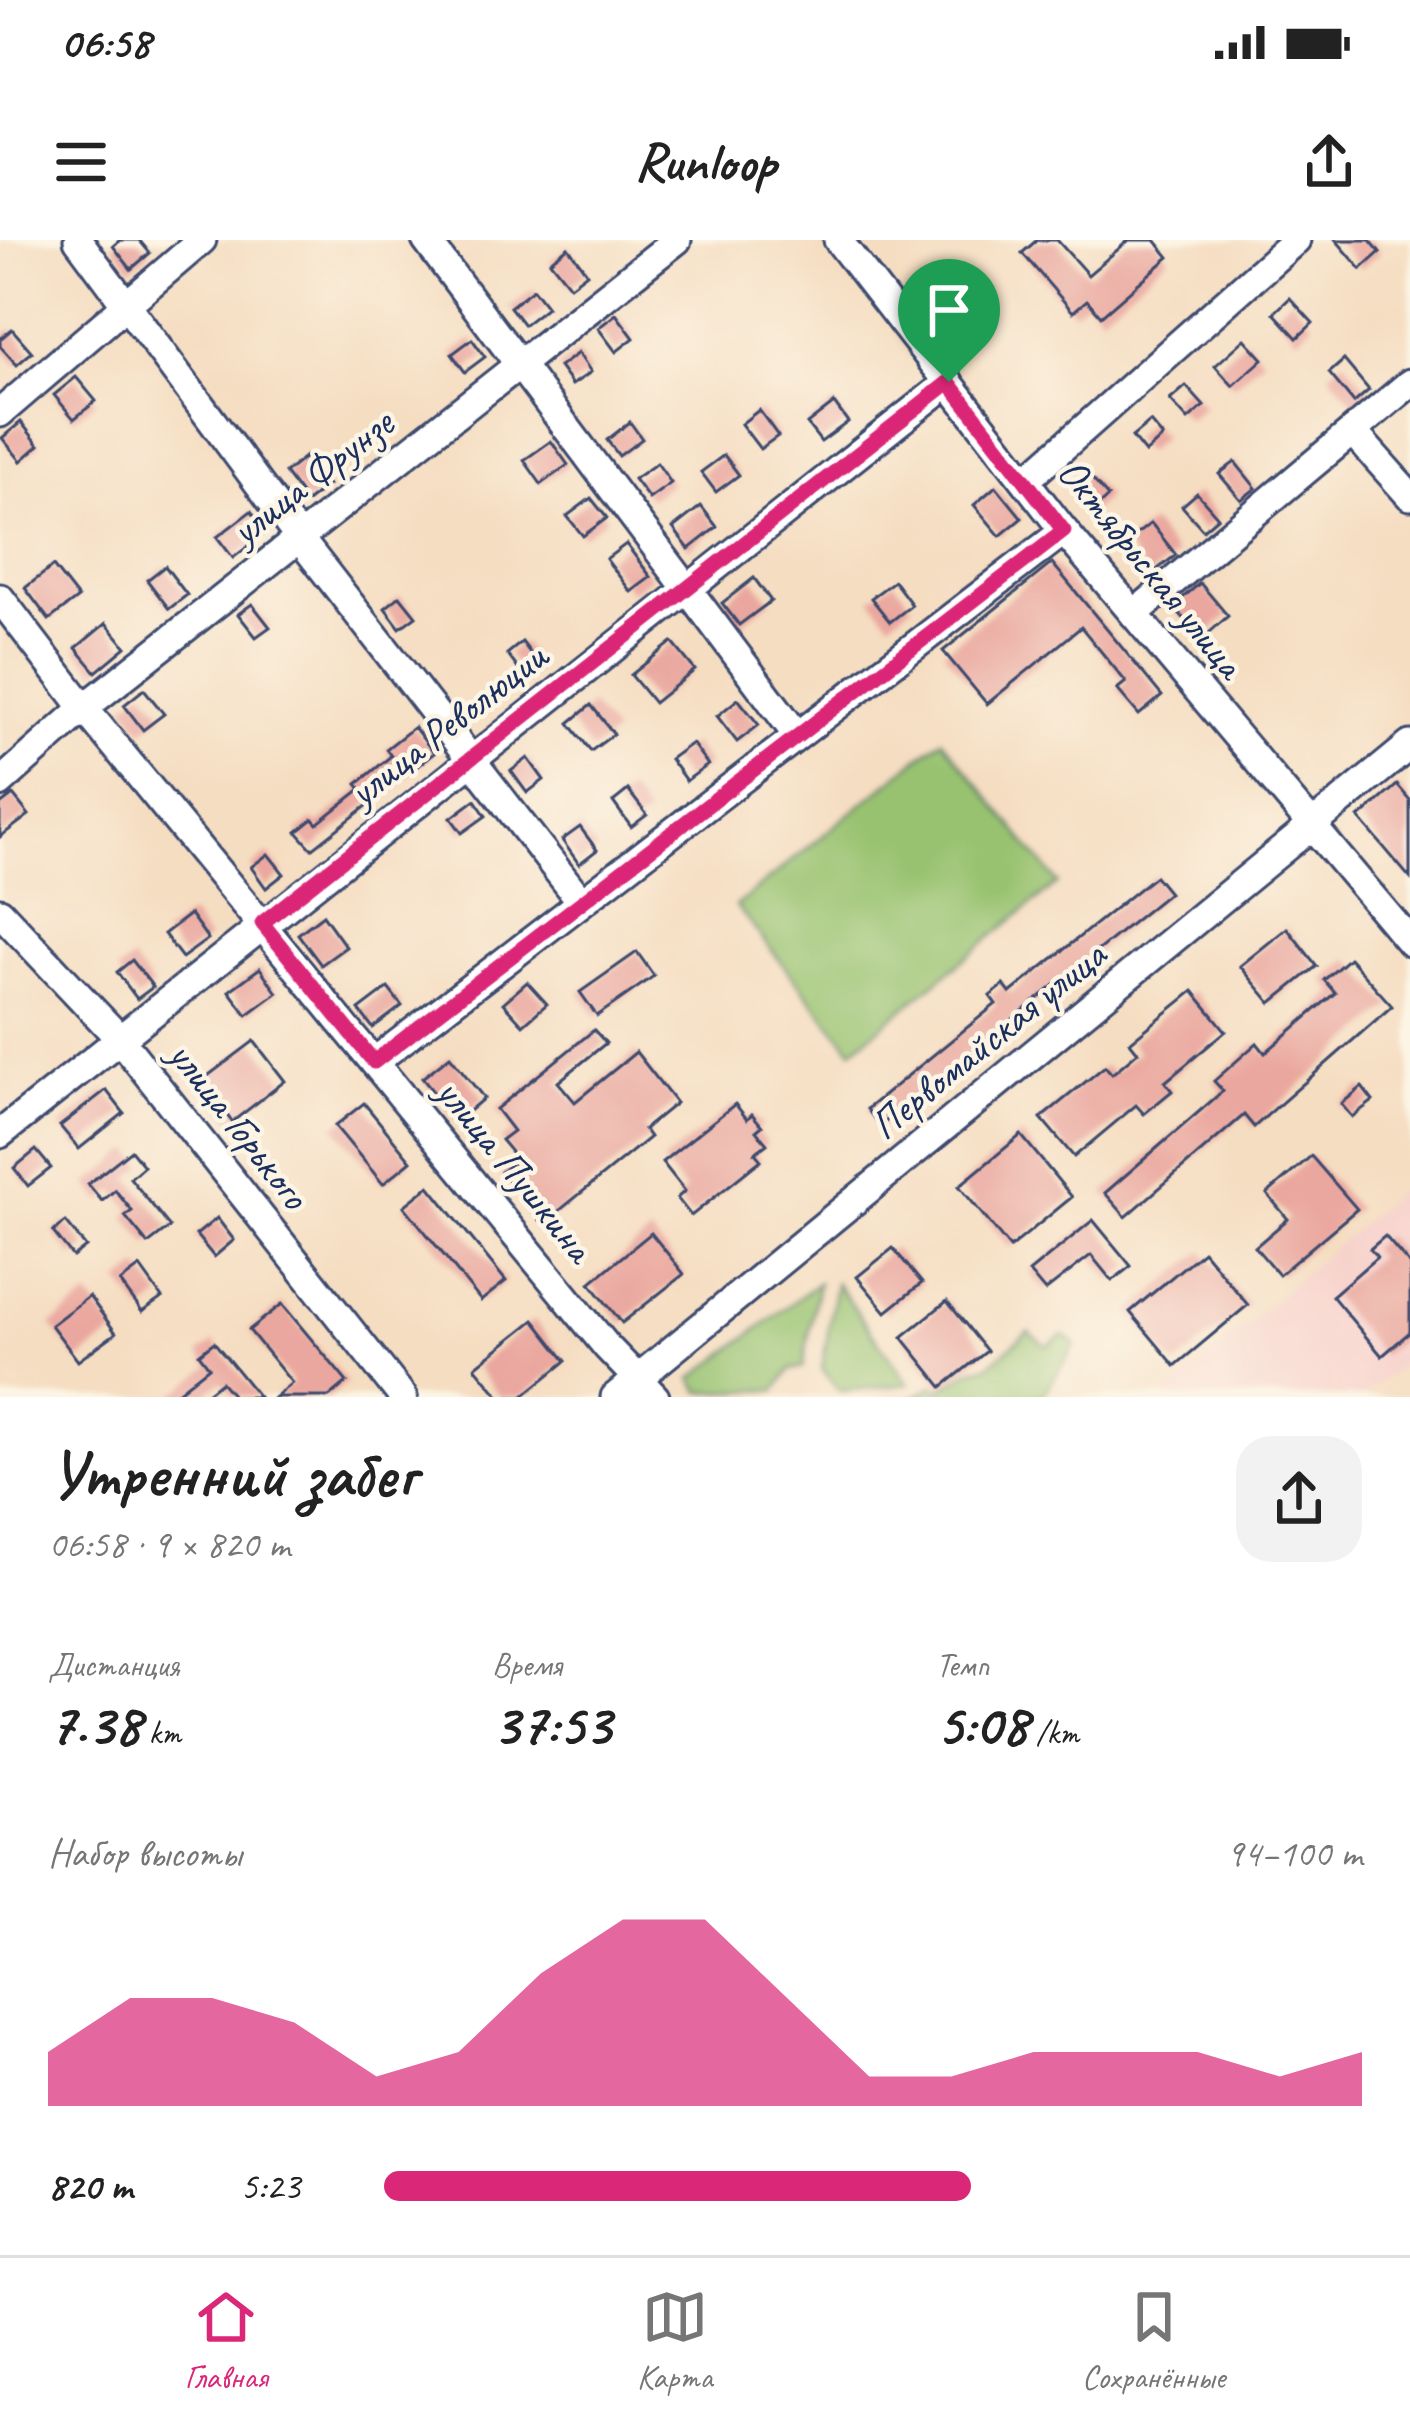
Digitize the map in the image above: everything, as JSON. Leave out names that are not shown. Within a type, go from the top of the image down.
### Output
[{"type":"street","points":[[79,240],[299,538],[580,901]]},
{"type":"street","points":[[0,413],[202,240]]},
{"type":"street","points":[[426,240],[796,734]]},
{"type":"street","name":"улица Фрунзе","points":[[0,782],[84,708],[677,240]]},
{"type":"street","points":[[1026,480],[1296,240]]},
{"type":"street","name":"Октябрьская улица","points":[[848,244],[1064,531],[1410,942]]},
{"type":"street","name":"улица Революции","points":[[0,1134],[949,382]]},
{"type":"street","points":[[1134,614],[1410,383]]},
{"type":"street","points":[[1353,432],[1410,496]]},
{"type":"street","points":[[374,1062],[1064,531]]},
{"type":"street","name":"улица Пушкина","points":[[0,598],[84,708],[608,1347],[647,1388]]},
{"type":"street","name":"Первомайская улица","points":[[615,1397],[647,1388],[1410,745]]},
{"type":"street","name":"улица Горького","points":[[0,912],[118,1039],[403,1397]]},
{"type":"shaded area","points":[[1410,1186],[1410,1359],[1361,1397],[1164,1397],[1402,1188]]},
{"type":"green space","points":[[942,739],[1058,883],[852,1050],[736,906]]},
{"type":"green space","points":[[818,1283],[803,1367],[790,1370],[776,1390],[701,1392],[692,1379]]},
{"type":"green space","points":[[836,1283],[909,1384],[840,1391],[822,1369]]},
{"type":"green space","points":[[1028,1332],[1047,1346],[1063,1335],[1076,1344],[1042,1397],[914,1397],[933,1386],[941,1390],[973,1369],[988,1366]]},
{"type":"building","points":[[120,240],[139,240],[150,253],[131,269],[113,246]]},
{"type":"building","points":[[1037,240],[1057,240],[1088,275],[1129,240],[1155,240],[1169,257],[1101,316],[1087,300],[1073,312],[1022,253]]},
{"type":"building","points":[[1336,240],[1370,240],[1380,252],[1361,269]]},
{"type":"building","points":[[568,247],[587,273],[570,286],[550,261]]},
{"type":"building","points":[[533,289],[547,307],[524,325],[510,307]]},
{"type":"building","points":[[1290,298],[1313,323],[1297,338],[1274,313]]},
{"type":"building","points":[[616,314],[634,338],[616,352],[598,328]]},
{"type":"building","points":[[12,329],[32,352],[17,365],[0,346],[0,339]]},
{"type":"building","points":[[472,339],[485,357],[465,372],[452,354]]},
{"type":"building","points":[[1245,339],[1263,359],[1233,386],[1215,366]]},
{"type":"building","points":[[578,353],[591,372],[572,385],[559,367]]},
{"type":"building","points":[[1344,360],[1369,390],[1354,403],[1329,373]]},
{"type":"building","points":[[76,377],[96,401],[74,419],[54,395]]},
{"type":"building","points":[[1186,386],[1204,406],[1188,420],[1170,400]]},
{"type":"building","points":[[834,403],[848,422],[821,442],[807,424]]},
{"type":"building","points":[[759,410],[778,436],[760,449],[741,424]]},
{"type":"building","points":[[21,422],[39,445],[21,461],[2,438]]},
{"type":"building","points":[[630,422],[642,439],[619,456],[607,440]]},
{"type":"building","points":[[1150,422],[1163,437],[1145,453],[1132,437]]},
{"type":"building","points":[[551,441],[568,465],[541,484],[524,460]]},
{"type":"building","points":[[724,455],[739,475],[716,492],[701,472]]},
{"type":"building","points":[[306,456],[328,485],[307,502],[285,473]]},
{"type":"building","points":[[1235,462],[1256,488],[1241,500],[1219,474]]},
{"type":"building","points":[[657,463],[671,483],[649,499],[634,479]]},
{"type":"building","points":[[1088,474],[1108,497],[1093,511],[1072,488]]},
{"type":"building","points":[[996,486],[1022,518],[1000,536],[974,505]]},
{"type":"building","points":[[1197,493],[1218,517],[1203,530],[1182,506]]},
{"type":"building","points":[[591,498],[607,518],[583,536],[567,516]]},
{"type":"building","points":[[701,506],[717,527],[689,549],[673,528]]},
{"type":"building","points":[[251,511],[267,532],[233,558],[217,537]]},
{"type":"building","points":[[1151,523],[1176,555],[1149,576],[1124,544]]},
{"type":"building","points":[[626,544],[651,577],[631,592],[606,559]]},
{"type":"building","points":[[1052,563],[1162,696],[1139,715],[1117,689],[1126,682],[1081,627],[987,704],[943,651]]},
{"type":"building","points":[[53,566],[78,598],[49,620],[25,588]]},
{"type":"building","points":[[165,566],[187,595],[169,609],[147,580]]},
{"type":"building","points":[[754,578],[771,601],[739,625],[722,603]]},
{"type":"building","points":[[894,581],[912,605],[890,622],[871,598]]},
{"type":"building","points":[[1200,583],[1228,616],[1202,639],[1173,606]]},
{"type":"building","points":[[400,596],[416,616],[400,628],[385,608]]},
{"type":"building","points":[[252,604],[270,627],[256,637],[238,614]]},
{"type":"building","points":[[106,623],[126,647],[96,672],[76,648]]},
{"type":"building","points":[[522,642],[540,666],[525,678],[507,654]]},
{"type":"building","points":[[672,642],[695,670],[654,703],[631,675]]},
{"type":"building","points":[[144,689],[164,714],[143,730],[124,705]]},
{"type":"building","points":[[738,699],[759,725],[737,742],[717,716]]},
{"type":"building","points":[[591,705],[614,734],[591,751],[569,723]]},
{"type":"building","points":[[414,727],[434,753],[312,849],[297,832],[313,819],[317,824],[361,789],[357,784],[391,756],[386,749]]},
{"type":"building","points":[[692,743],[708,765],[686,781],[670,759]]},
{"type":"building","points":[[528,758],[544,780],[527,793],[511,771]]},
{"type":"building","points":[[1397,785],[1410,800],[1410,878],[1359,818]]},
{"type":"building","points":[[628,790],[647,815],[631,827],[613,802]]},
{"type":"building","points":[[13,795],[29,815],[0,837],[0,805]]},
{"type":"building","points":[[475,800],[486,816],[462,833],[451,818]]},
{"type":"building","points":[[580,827],[597,850],[579,864],[562,840]]},
{"type":"building","points":[[268,854],[284,874],[266,888],[251,867]]},
{"type":"building","points":[[1155,876],[1169,893],[880,1126],[867,1109],[996,1004],[990,996],[1004,985],[1010,993]]},
{"type":"building","points":[[190,914],[208,939],[182,958],[164,934]]},
{"type":"building","points":[[323,915],[346,947],[321,965],[298,934]]},
{"type":"building","points":[[1287,928],[1317,966],[1271,1003],[1240,966]]},
{"type":"building","points":[[637,952],[654,976],[597,1016],[580,992]]},
{"type":"building","points":[[1349,958],[1392,1006],[1254,1127],[1244,1115],[1126,1217],[1105,1193],[1223,1091],[1214,1081],[1257,1043],[1265,1053],[1335,993],[1324,980]]},
{"type":"building","points":[[132,960],[153,987],[137,999],[117,972]]},
{"type":"building","points":[[260,968],[277,993],[247,1015],[229,991]]},
{"type":"building","points":[[527,982],[547,1004],[523,1025],[503,1003]]},
{"type":"building","points":[[388,988],[402,1006],[373,1028],[359,1010]]},
{"type":"building","points":[[1193,991],[1226,1031],[1165,1082],[1172,1091],[1144,1114],[1136,1105],[1074,1157],[1041,1118],[1105,1066],[1112,1074],[1138,1052],[1130,1042]]},
{"type":"building","points":[[594,1030],[606,1043],[558,1082],[575,1102],[636,1052],[676,1103],[644,1129],[650,1137],[543,1224],[501,1172],[517,1159],[501,1140],[513,1131],[496,1109]]},
{"type":"building","points":[[254,1041],[285,1081],[232,1122],[201,1081]]},
{"type":"building","points":[[450,1056],[484,1098],[457,1121],[422,1078]]},
{"type":"building","points":[[1362,1087],[1373,1101],[1352,1117],[1341,1104]]},
{"type":"building","points":[[106,1090],[124,1113],[79,1149],[60,1126]]},
{"type":"building","points":[[364,1103],[411,1161],[383,1184],[335,1126]]},
{"type":"building","points":[[735,1104],[747,1119],[752,1114],[762,1126],[756,1131],[767,1144],[755,1153],[761,1160],[691,1216],[677,1198],[685,1191],[662,1162]]},
{"type":"building","points":[[1021,1135],[1072,1197],[1010,1248],[959,1186]]},
{"type":"building","points":[[36,1150],[51,1168],[28,1186],[14,1168]]},
{"type":"building","points":[[131,1150],[144,1166],[130,1178],[170,1227],[148,1244],[125,1216],[132,1211],[115,1190],[102,1201],[88,1184]]},
{"type":"building","points":[[1311,1156],[1357,1209],[1279,1275],[1255,1247],[1288,1219],[1267,1194]]},
{"type":"building","points":[[429,1186],[506,1281],[481,1301],[404,1206]]},
{"type":"building","points":[[217,1218],[234,1240],[214,1257],[196,1235]]},
{"type":"building","points":[[1093,1220],[1131,1266],[1112,1281],[1091,1255],[1045,1291],[1029,1272]]},
{"type":"building","points":[[66,1222],[86,1247],[73,1257],[53,1232]]},
{"type":"building","points":[[651,1233],[684,1274],[622,1323],[590,1283]]},
{"type":"building","points":[[1385,1236],[1410,1265],[1410,1332],[1382,1356],[1332,1296],[1377,1257],[1370,1249]]},
{"type":"building","points":[[893,1248],[922,1283],[886,1312],[857,1277]]},
{"type":"building","points":[[1203,1251],[1248,1305],[1175,1366],[1130,1312]]},
{"type":"building","points":[[140,1267],[162,1298],[142,1312],[120,1282]]},
{"type":"building","points":[[89,1296],[116,1333],[78,1361],[51,1325]]},
{"type":"building","points":[[947,1301],[987,1351],[942,1387],[902,1337]]},
{"type":"building","points":[[282,1304],[347,1382],[329,1397],[275,1397],[292,1383],[249,1330]]},
{"type":"building","points":[[534,1320],[566,1361],[522,1397],[500,1397],[475,1367]]},
{"type":"building","points":[[214,1342],[259,1397],[234,1397],[221,1382],[202,1397],[171,1397],[209,1367],[199,1354]]},
{"type":"route","points":[[949,382],[1064,531],[374,1062],[262,923],[949,382]]}]
